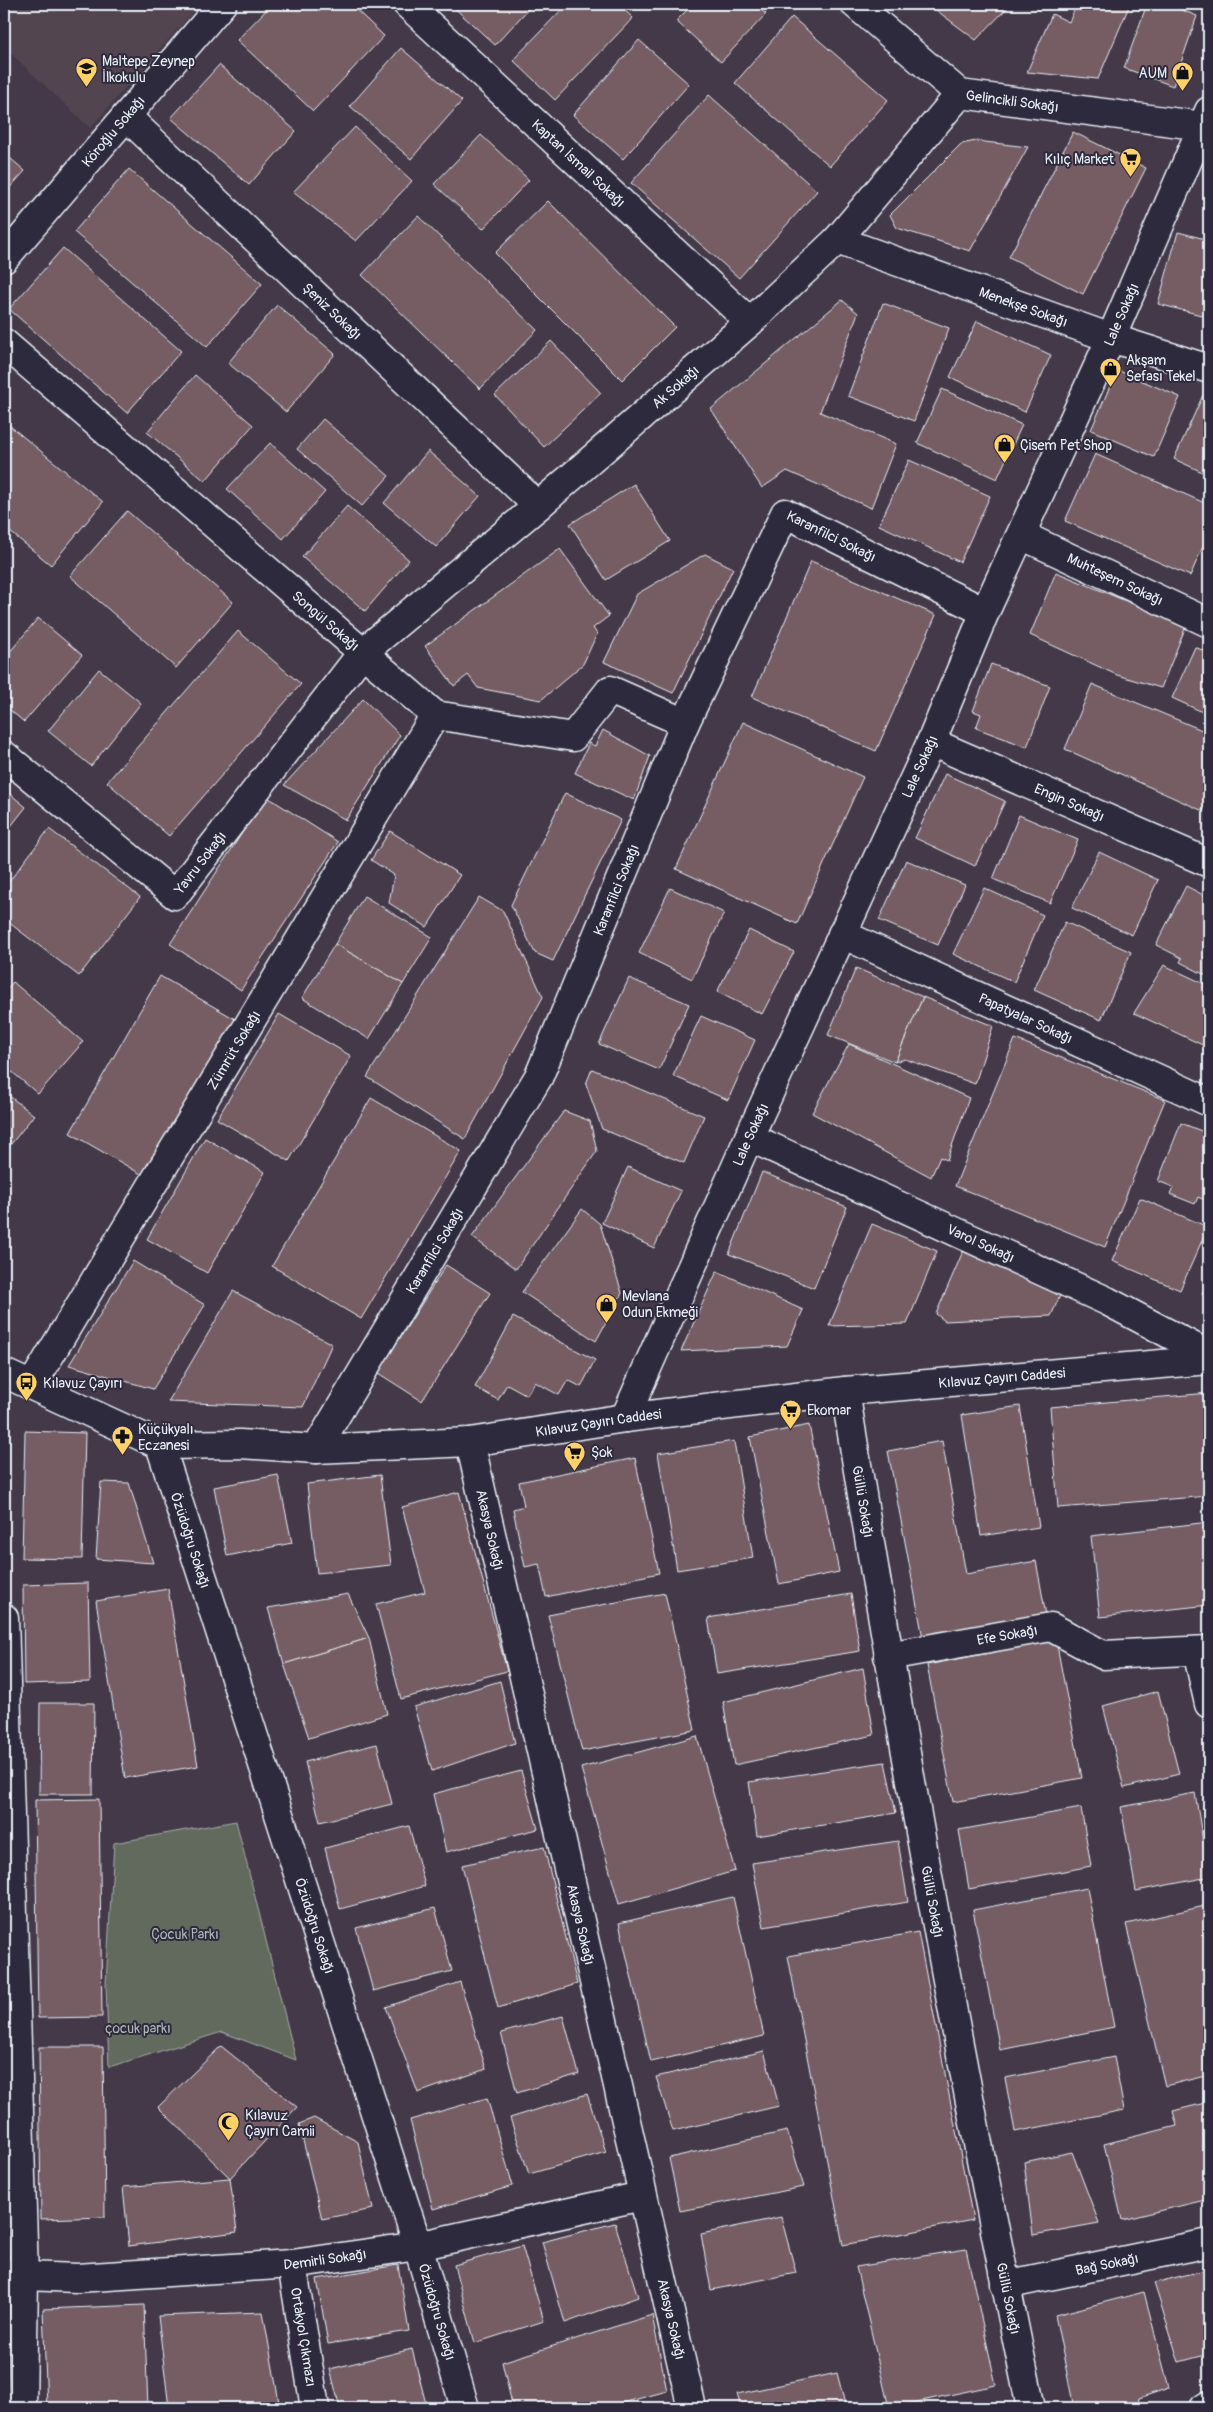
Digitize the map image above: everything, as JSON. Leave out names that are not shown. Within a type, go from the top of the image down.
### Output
[{"type":"street","name":"Köroğlu Sokağı","points":[[4,260],[222,4]]},
{"type":"street","name":"Kaptan İsmail Sokağı","points":[[406,4],[750,322]]},
{"type":"street","name":"Gelincikli Sokağı","points":[[855,4],[960,94],[1206,119]]},
{"type":"street","name":"Ak Sokağı","points":[[362,653],[538,506],[750,322],[837,240],[960,94]]},
{"type":"street","name":"Şeniz Sokağı","points":[[126,116],[538,506]]},
{"type":"street","name":"Lale Sokağı","points":[[624,1418],[749,1137],[931,742],[985,612],[1111,338],[1206,119]]},
{"type":"street","name":"Menekşe Sokağı","points":[[837,240],[1111,338],[1209,369]]},
{"type":"street","name":"Songül Sokağı","points":[[4,343],[435,715]]},
{"type":"street","name":"Karanfilci Sokağı","points":[[316,1449],[539,1076],[685,723],[785,513],[985,612]]},
{"type":"street","name":"Muhteşem Sokağı","points":[[1020,535],[1209,623]]},
{"type":"street","name":"Yavru Sokağı","points":[[4,755],[175,896],[362,653]]},
{"type":"street","points":[[435,715],[573,737],[610,690],[685,723]]},
{"type":"street","name":"Zümrüt Sokağı","points":[[32,1385],[435,715]]},
{"type":"street","name":"Engin Sokağı","points":[[931,742],[1209,863]]},
{"type":"street","name":"Papatyalar Sokağı","points":[[842,934],[1209,1102]]},
{"type":"street","name":"Varol Sokağı","points":[[749,1137],[1107,1301],[1209,1355]]},
{"type":"street","name":"Kılavuz Çayırı Caddesi","points":[[4,1373],[160,1445],[240,1444],[316,1449],[470,1442],[624,1418],[845,1391],[1209,1360]]},
{"type":"street","name":"Güllü Sokağı","points":[[845,1391],[888,1656],[1005,2285],[1030,2408]]},
{"type":"street","name":"Akasya Sokağı","points":[[470,1442],[692,2408]]},
{"type":"street","name":"Özüdoğru Sokağı","points":[[160,1445],[418,2246],[465,2408]]},
{"type":"street","points":[[4,1618],[14,2274],[22,2408]]},
{"type":"street","name":"Efe Sokağı","points":[[888,1656],[1051,1627],[1104,1655],[1203,1650]]},
{"type":"street","points":[[1203,1650],[1209,1704]]},
{"type":"street","name":"Demirli Sokağı","points":[[14,2274],[77,2278],[292,2264],[418,2246],[642,2196]]},
{"type":"street","name":"Bağ Sokağı","points":[[1005,2285],[1209,2243]]},
{"type":"street","name":"Ortakyol Çıkmazı","points":[[292,2264],[315,2408]]},
{"type":"street","points":[[1204,2408],[1209,2405]]},
{"type":"shaded area","name":"Maltepe Zeynep İlkokulu","points":[[4,4],[200,4],[90,128],[4,47]]},
{"type":"green space","name":"Çocuk Parkı","points":[[236,1821],[296,2060],[222,2032],[109,2067],[106,1984],[114,1843]]},
{"type":"building","points":[[272,4],[350,4],[384,36],[313,111],[237,40]]},
{"type":"building","points":[[450,4],[533,4],[495,45]]},
{"type":"building","points":[[567,4],[618,4],[633,18],[555,100],[513,60]]},
{"type":"building","points":[[693,4],[754,4],[766,14],[721,62],[676,21]]},
{"type":"building","points":[[928,4],[1011,4],[976,40]]},
{"type":"building","points":[[1077,4],[1130,4],[1098,79],[1027,72],[1052,14],[1069,22]]},
{"type":"building","points":[[1147,4],[1179,4],[1177,8],[1197,16],[1173,86],[1124,68]]},
{"type":"building","points":[[792,17],[888,100],[830,166],[735,83]]},
{"type":"building","points":[[639,40],[689,84],[623,159],[573,115]]},
{"type":"building","points":[[401,48],[462,101],[411,159],[350,106]]},
{"type":"building","points":[[219,65],[296,131],[249,185],[171,118]]},
{"type":"building","points":[[709,95],[817,191],[739,278],[631,183]]},
{"type":"building","points":[[355,127],[412,181],[356,241],[293,192]]},
{"type":"building","points":[[1073,132],[1146,168],[1083,294],[1009,257]]},
{"type":"building","points":[[481,135],[529,180],[483,229],[434,184]]},
{"type":"building","points":[[976,141],[1028,147],[970,251],[897,228],[890,215],[961,144]]},
{"type":"building","points":[[4,153],[25,171],[4,194]]},
{"type":"building","points":[[129,169],[262,284],[207,347],[74,232]]},
{"type":"building","points":[[1209,183],[1209,215],[1204,214]]},
{"type":"building","points":[[548,201],[675,327],[622,380],[495,253]]},
{"type":"building","points":[[418,216],[537,330],[480,389],[362,275]]},
{"type":"building","points":[[1178,232],[1209,240],[1209,317],[1158,304]]},
{"type":"building","points":[[63,248],[181,351],[127,413],[9,309]]},
{"type":"building","points":[[842,300],[858,313],[820,412],[896,444],[871,508],[787,471],[762,488],[711,409]]},
{"type":"building","points":[[883,303],[949,328],[914,421],[848,396]]},
{"type":"building","points":[[277,305],[335,354],[286,412],[228,363]]},
{"type":"building","points":[[977,321],[1051,355],[1025,412],[950,377]]},
{"type":"building","points":[[551,341],[601,393],[544,447],[495,395]]},
{"type":"building","points":[[1117,370],[1180,397],[1154,457],[1091,430]]},
{"type":"building","points":[[195,375],[253,425],[205,481],[147,432]]},
{"type":"building","points":[[942,389],[1022,425],[997,479],[917,443]]},
{"type":"building","points":[[1203,395],[1209,397],[1209,475],[1174,459]]},
{"type":"building","points":[[323,419],[389,476],[362,506],[297,449]]},
{"type":"building","points":[[4,421],[103,502],[51,565],[4,527]]},
{"type":"building","points":[[270,443],[325,492],[283,539],[227,489]]},
{"type":"building","points":[[428,451],[480,496],[436,547],[384,503]]},
{"type":"building","points":[[1095,454],[1209,505],[1209,533],[1190,576],[1065,521]]},
{"type":"building","points":[[909,460],[990,496],[960,562],[879,525]]},
{"type":"building","points":[[634,484],[670,541],[606,580],[570,524]]},
{"type":"building","points":[[347,506],[409,560],[365,611],[302,557]]},
{"type":"building","points":[[127,511],[233,602],[176,668],[70,576]]},
{"type":"building","points":[[560,549],[609,616],[593,628],[597,634],[583,664],[541,700],[478,688],[468,675],[454,686],[425,646]]},
{"type":"building","points":[[705,554],[733,568],[673,693],[604,662],[637,594]]},
{"type":"building","points":[[811,561],[936,615],[876,751],[752,697]]},
{"type":"building","points":[[1056,572],[1186,626],[1161,688],[1117,675],[1030,635]]},
{"type":"building","points":[[38,618],[82,655],[24,722],[4,705],[4,659]]},
{"type":"building","points":[[238,631],[301,684],[169,836],[107,782]]},
{"type":"building","points":[[1195,647],[1209,653],[1209,715],[1172,698]]},
{"type":"building","points":[[991,664],[1050,686],[1027,747],[976,728],[981,714],[973,711]]},
{"type":"building","points":[[99,669],[141,703],[91,766],[48,731]]},
{"type":"building","points":[[1092,684],[1209,733],[1209,799],[1203,811],[1065,749]]},
{"type":"building","points":[[363,699],[400,735],[346,820],[284,785]]},
{"type":"building","points":[[743,722],[863,777],[797,924],[676,869]]},
{"type":"building","points":[[603,730],[650,756],[634,800],[575,773],[589,743],[595,746]]},
{"type":"building","points":[[945,774],[1005,801],[975,866],[915,838]]},
{"type":"building","points":[[4,789],[26,807],[4,835]]},
{"type":"building","points":[[565,793],[621,820],[553,961],[535,953],[511,905]]},
{"type":"building","points":[[266,796],[338,842],[241,990],[170,944]]},
{"type":"building","points":[[1019,815],[1078,840],[1050,903],[993,879]]},
{"type":"building","points":[[49,829],[140,897],[79,976],[4,919],[4,888]]},
{"type":"building","points":[[390,831],[460,875],[427,927],[389,903],[394,875],[371,860]]},
{"type":"building","points":[[1099,852],[1158,880],[1132,935],[1072,908]]},
{"type":"building","points":[[906,860],[965,885],[938,945],[879,920]]},
{"type":"building","points":[[1186,886],[1209,898],[1209,977],[1180,962],[1182,958],[1156,945]]},
{"type":"building","points":[[670,888],[724,913],[692,979],[639,953]]},
{"type":"building","points":[[984,888],[1043,915],[1014,982],[953,954]]},
{"type":"building","points":[[364,896],[432,937],[403,984],[335,944]]},
{"type":"building","points":[[479,897],[503,911],[543,997],[465,1139],[367,1077]]},
{"type":"building","points":[[1065,922],[1131,952],[1101,1020],[1034,990]]},
{"type":"building","points":[[749,930],[794,952],[762,1014],[717,992]]},
{"type":"building","points":[[335,944],[403,984],[369,1039],[302,998]]},
{"type":"building","points":[[1164,965],[1209,986],[1209,1048],[1134,1013]]},
{"type":"building","points":[[856,968],[923,997],[895,1062],[828,1035]]},
{"type":"building","points":[[160,976],[237,1020],[146,1177],[70,1133]]},
{"type":"building","points":[[629,978],[689,1004],[659,1070],[599,1044]]},
{"type":"building","points":[[13,982],[83,1042],[38,1094],[4,1065],[4,992]]},
{"type":"building","points":[[923,997],[993,1026],[975,1084],[905,1059],[895,1062]]},
{"type":"building","points":[[279,1014],[351,1056],[289,1161],[217,1119]]},
{"type":"building","points":[[701,1016],[755,1040],[728,1100],[673,1076]]},
{"type":"building","points":[[1015,1039],[1165,1100],[1105,1247],[955,1186]]},
{"type":"building","points":[[849,1044],[969,1098],[947,1160],[940,1157],[931,1177],[812,1113]]},
{"type":"building","points":[[592,1069],[704,1116],[684,1163],[602,1129],[586,1084]]},
{"type":"building","points":[[4,1092],[34,1115],[4,1153]]},
{"type":"building","points":[[371,1098],[461,1151],[361,1319],[272,1266]]},
{"type":"building","points":[[564,1111],[590,1121],[597,1151],[516,1269],[472,1237]]},
{"type":"building","points":[[1181,1123],[1209,1134],[1209,1202],[1198,1197],[1195,1204],[1170,1194],[1173,1187],[1158,1181]]},
{"type":"building","points":[[205,1138],[265,1172],[207,1273],[147,1239]]},
{"type":"building","points":[[628,1167],[681,1191],[654,1248],[602,1223]]},
{"type":"building","points":[[762,1172],[847,1207],[814,1288],[729,1254]]},
{"type":"building","points":[[1140,1198],[1208,1227],[1180,1290],[1112,1261]]},
{"type":"building","points":[[582,1209],[600,1224],[622,1293],[596,1341],[522,1292]]},
{"type":"building","points":[[872,1224],[937,1251],[907,1324],[829,1326]]},
{"type":"building","points":[[964,1249],[1062,1291],[1051,1316],[945,1321],[936,1314]]},
{"type":"building","points":[[133,1261],[205,1305],[153,1389],[69,1365]]},
{"type":"building","points":[[446,1265],[490,1293],[422,1401],[378,1373]]},
{"type":"building","points":[[717,1271],[803,1310],[787,1346],[681,1351]]},
{"type":"building","points":[[1209,1277],[1209,1297],[1202,1294]]},
{"type":"building","points":[[233,1291],[332,1344],[303,1407],[168,1402]]},
{"type":"building","points":[[513,1317],[595,1360],[581,1387],[568,1380],[559,1395],[535,1382],[527,1395],[507,1384],[498,1400],[475,1387]]},
{"type":"building","points":[[1209,1393],[1209,1496],[1058,1508],[1050,1407]]},
{"type":"building","points":[[1020,1406],[1039,1527],[981,1536],[962,1415]]},
{"type":"building","points":[[809,1425],[839,1572],[779,1584],[750,1437]]},
{"type":"building","points":[[25,1431],[85,1433],[82,1559],[22,1558]]},
{"type":"building","points":[[734,1441],[753,1558],[677,1570],[658,1453]]},
{"type":"building","points":[[942,1441],[966,1574],[1036,1561],[1046,1615],[923,1638],[888,1451]]},
{"type":"building","points":[[635,1458],[659,1573],[546,1597],[539,1564],[525,1567],[513,1509],[524,1506],[519,1482]]},
{"type":"building","points":[[278,1475],[292,1543],[227,1556],[214,1487]]},
{"type":"building","points":[[380,1475],[391,1565],[317,1573],[307,1484]]},
{"type":"building","points":[[101,1482],[129,1483],[153,1563],[96,1559]]},
{"type":"building","points":[[459,1492],[507,1671],[401,1699],[376,1604],[425,1592],[402,1507]]},
{"type":"building","points":[[1209,1522],[1209,1605],[1100,1617],[1091,1536]]},
{"type":"building","points":[[88,1583],[90,1682],[24,1684],[23,1585]]},
{"type":"building","points":[[168,1589],[198,1766],[125,1778],[96,1601]]},
{"type":"building","points":[[665,1593],[695,1730],[582,1751],[548,1615]]},
{"type":"building","points":[[348,1594],[369,1638],[284,1664],[268,1608]]},
{"type":"building","points":[[851,1594],[860,1651],[717,1674],[708,1618]]},
{"type":"building","points":[[369,1638],[387,1714],[309,1738],[284,1664]]},
{"type":"building","points":[[1056,1640],[1082,1778],[953,1802],[927,1665]]},
{"type":"building","points":[[863,1668],[874,1735],[734,1765],[723,1702]]},
{"type":"building","points":[[500,1681],[515,1743],[432,1771],[414,1707]]},
{"type":"building","points":[[1158,1691],[1179,1774],[1124,1788],[1103,1706]]},
{"type":"building","points":[[40,1703],[94,1703],[93,1794],[39,1794]]},
{"type":"building","points":[[697,1736],[735,1871],[619,1904],[581,1768]]},
{"type":"building","points":[[377,1744],[392,1804],[320,1822],[305,1762]]},
{"type":"building","points":[[885,1762],[896,1813],[757,1836],[749,1782]]},
{"type":"building","points":[[521,1771],[538,1829],[446,1852],[433,1794]]},
{"type":"building","points":[[1195,1793],[1209,1877],[1136,1891],[1121,1807]]},
{"type":"building","points":[[99,1799],[102,2017],[38,2018],[35,1800]]},
{"type":"building","points":[[1081,1808],[1091,1866],[969,1889],[959,1830]]},
{"type":"building","points":[[409,1826],[425,1886],[340,1909],[325,1848]]},
{"type":"building","points":[[898,1841],[908,1902],[764,1927],[752,1863]]},
{"type":"building","points":[[544,1847],[577,1984],[498,2008],[462,1865]]},
{"type":"building","points":[[1087,1888],[1114,2027],[1000,2050],[973,1910]]},
{"type":"building","points":[[733,1897],[764,2036],[651,2062],[619,1923]]},
{"type":"building","points":[[1209,1905],[1209,2075],[1165,2086],[1126,1924]]},
{"type":"building","points":[[435,1908],[452,1971],[373,1991],[356,1928]]},
{"type":"building","points":[[918,1932],[973,2220],[843,2245],[788,1956]]},
{"type":"building","points":[[460,1982],[486,2069],[418,2093],[386,2007]]},
{"type":"building","points":[[563,2016],[579,2074],[517,2093],[501,2033]]},
{"type":"building","name":"Kılavuz Çayırı Camii","points":[[221,2046],[297,2107],[230,2178],[158,2107]]},
{"type":"building","points":[[39,2047],[103,2047],[105,2217],[41,2219]]},
{"type":"building","points":[[764,2051],[779,2106],[673,2131],[656,2077]]},
{"type":"building","points":[[1114,2057],[1124,2110],[1015,2132],[1005,2078]]},
{"type":"building","points":[[587,2094],[606,2152],[529,2174],[510,2118]]},
{"type":"building","points":[[487,2098],[513,2186],[433,2209],[410,2120]]},
{"type":"building","points":[[1209,2102],[1209,2199],[1122,2220],[1104,2144],[1177,2126],[1173,2111]]},
{"type":"building","points":[[314,2118],[358,2142],[373,2209],[322,2219],[299,2124]]},
{"type":"building","points":[[787,2131],[804,2187],[680,2211],[669,2158]]},
{"type":"building","points":[[1072,2152],[1099,2223],[1033,2235],[1024,2162]]},
{"type":"building","points":[[230,2178],[237,2232],[129,2246],[123,2187]]},
{"type":"building","points":[[781,2217],[796,2273],[711,2290],[701,2234]]},
{"type":"building","points":[[615,2223],[638,2297],[565,2323],[542,2242]]},
{"type":"building","points":[[522,2246],[544,2321],[475,2343],[454,2265]]},
{"type":"building","points":[[966,2249],[996,2385],[889,2408],[856,2267]]},
{"type":"building","points":[[398,2265],[409,2331],[328,2344],[317,2279]]},
{"type":"building","points":[[1209,2269],[1209,2354],[1179,2362],[1154,2283]]},
{"type":"building","points":[[1144,2292],[1169,2388],[1139,2398],[1137,2408],[1074,2408],[1055,2315]]},
{"type":"building","points":[[144,2305],[148,2408],[47,2408],[43,2309]]},
{"type":"building","points":[[263,2312],[280,2408],[169,2408],[158,2316]]},
{"type":"building","points":[[652,2315],[667,2391],[604,2408],[513,2408],[502,2362]]},
{"type":"building","points":[[412,2349],[427,2408],[340,2408],[330,2369]]},
{"type":"building","points":[[837,2373],[846,2408],[741,2408],[737,2394]]},
{"type":"place","name":"Maltepe Zeynep İlkokulu","points":[[86,88]]},
{"type":"place","name":"AUM","points":[[1183,92]]},
{"type":"place","name":"Kılıç Market","points":[[1130,178]]},
{"type":"place","name":"Akşam Sefası Tekel","points":[[1110,387]]},
{"type":"place","name":"Çisem Pet Shop","points":[[1004,464]]},
{"type":"place","name":"Mevlana Odun Ekmeği","points":[[606,1323]]},
{"type":"place","name":"Kılavuz Çayırı","points":[[27,1402]]},
{"type":"place","name":"Ekomar","points":[[791,1429]]},
{"type":"place","name":"Küçükyalı Eczanesi","points":[[122,1456]]},
{"type":"place","name":"Şok","points":[[575,1471]]},
{"type":"place","name":"Kılavuz Çayırı Camii","points":[[229,2142]]},
{"type":"park label","name":"çocuk parkı","points":[[138,2028]]}]
